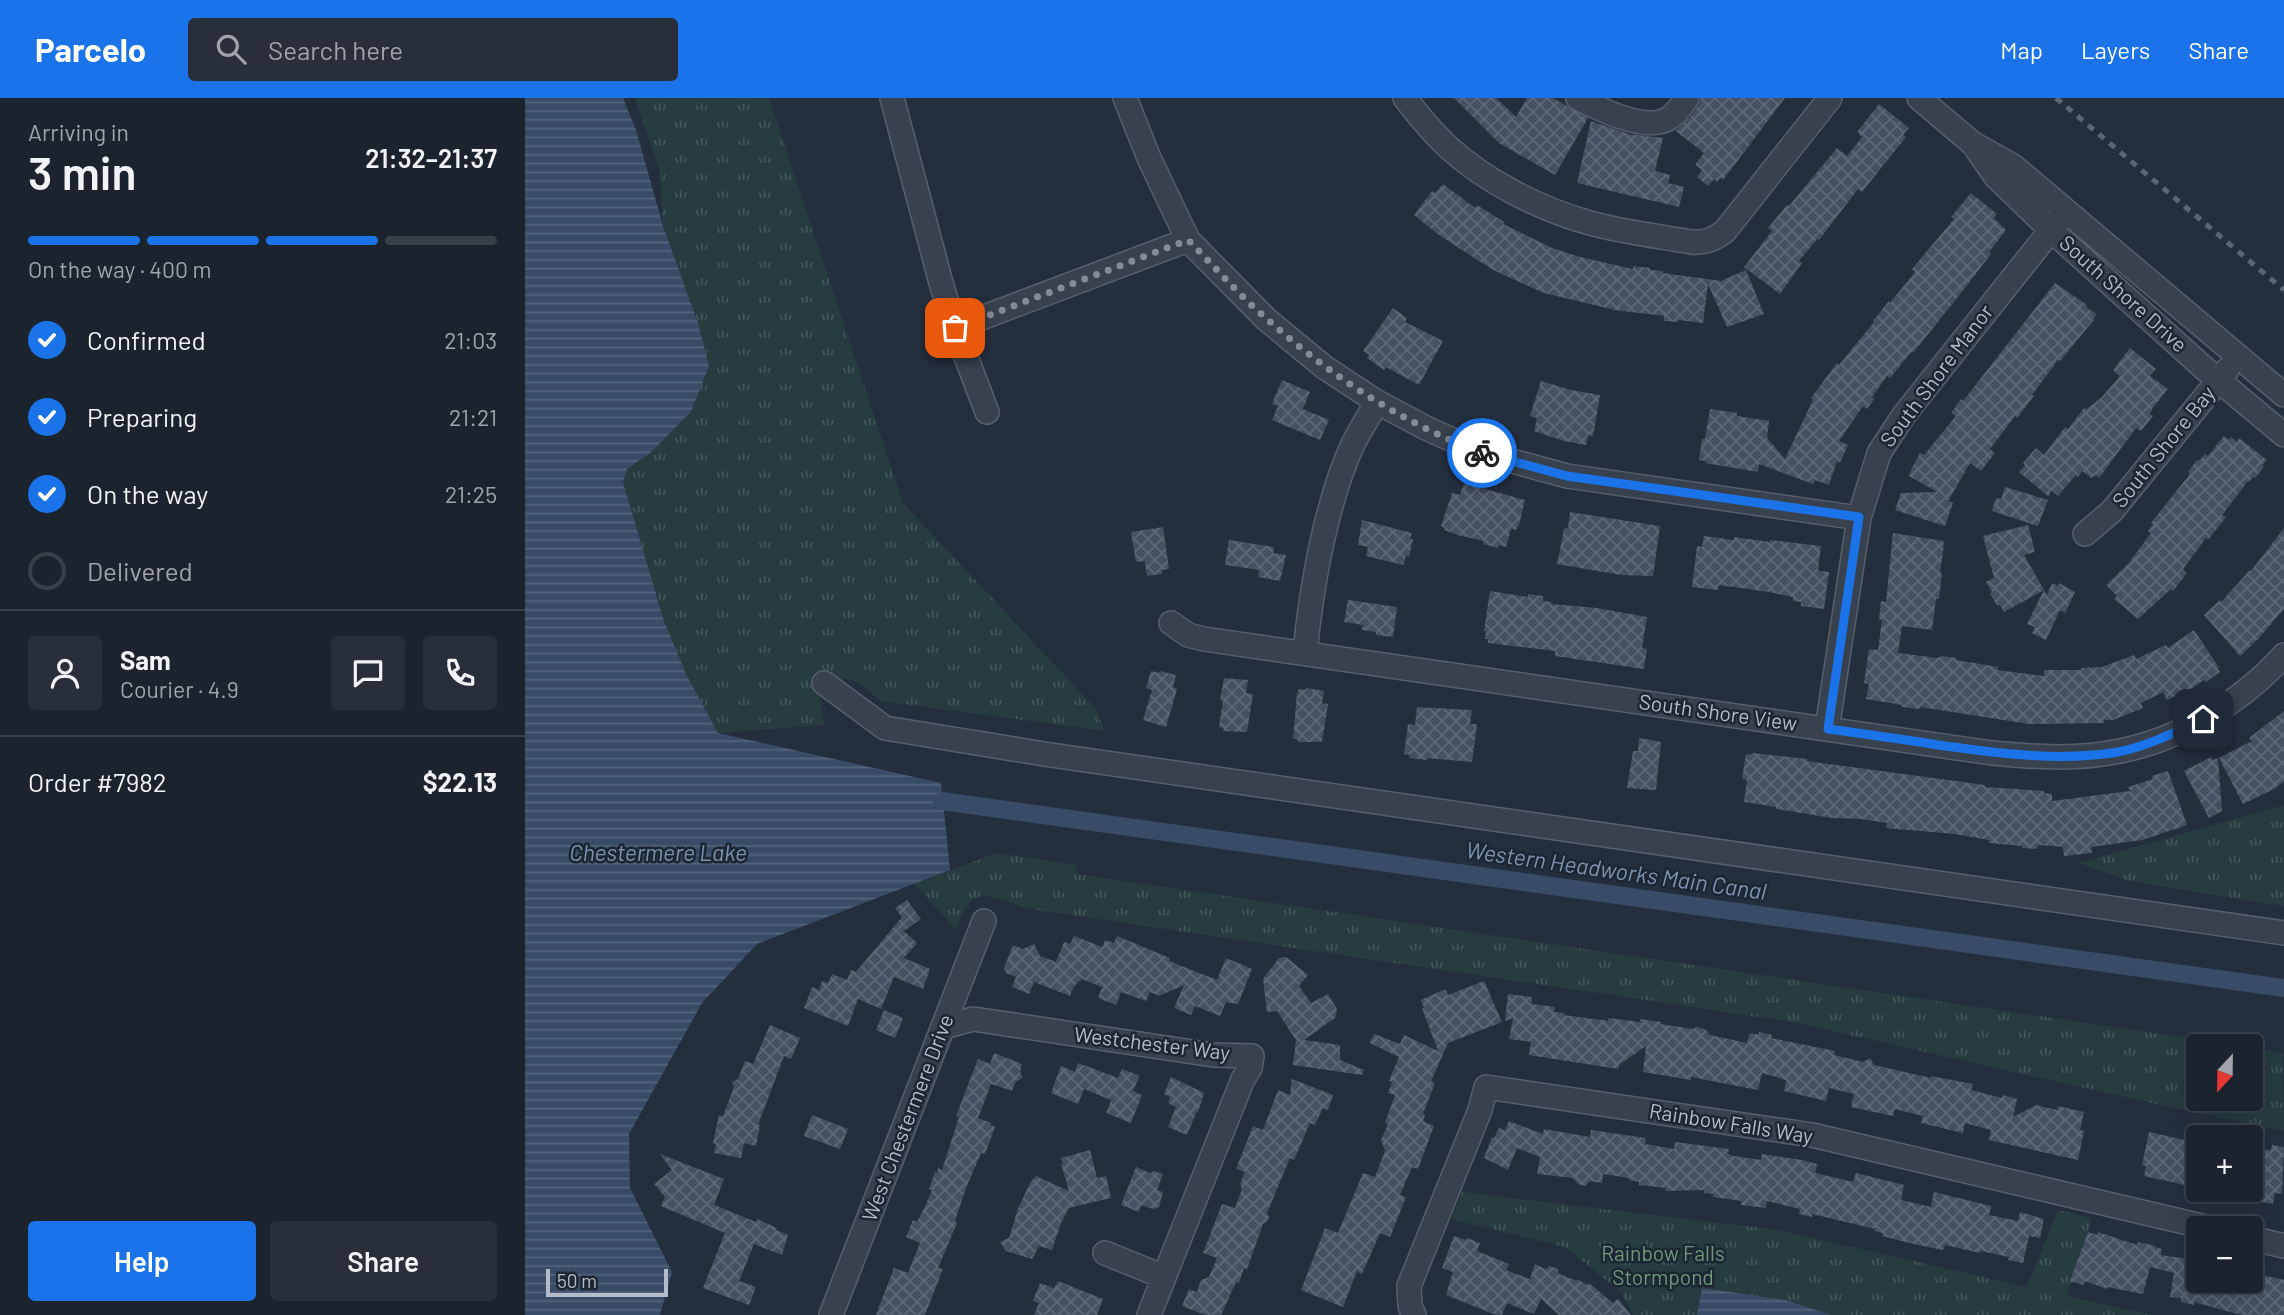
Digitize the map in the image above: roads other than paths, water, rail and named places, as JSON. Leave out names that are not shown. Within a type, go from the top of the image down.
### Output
[{"type":"street","points":[[893,98],[941,283],[955,328],[988,412]]},
{"type":"street","points":[[1125,98],[1149,158],[1188,240],[1266,319],[1324,367],[1377,402],[1479,452],[1567,476],[1859,517]]},
{"type":"street","points":[[1405,98],[1448,148],[1493,179],[1533,201],[1589,222],[1704,243],[1725,231],[1830,98]]},
{"type":"street","points":[[1578,98],[1613,115],[1646,122],[1664,121],[1676,113],[1687,98]]},
{"type":"street","name":"South Shore Drive","points":[[1919,98],[1972,143],[2013,166],[2284,395]]},
{"type":"street","name":"South Shore Drive","points":[[1972,143],[1996,177],[2052,230],[2284,435]]},
{"type":"street","name":"South Shore Manor","points":[[1828,729],[1859,517],[1879,453],[1891,434],[2066,211]]},
{"type":"street","points":[[955,328],[1188,240]]},
{"type":"street","name":"South Shore Bay","points":[[2085,534],[2112,511],[2238,356]]},
{"type":"street","points":[[1305,653],[1315,580],[1336,494],[1354,443],[1377,402]]},
{"type":"street","name":"South Shore View","points":[[1171,623],[1188,635],[1204,639],[2033,757],[2076,757],[2120,751],[2161,740],[2203,719],[2258,681],[2284,655]]},
{"type":"street","points":[[824,683],[885,728],[1044,754],[2284,933]]},
{"type":"street","name":"West Chestermere Drive","points":[[831,1315],[984,921]]},
{"type":"street","name":"Westchester Way","points":[[944,1027],[973,1019],[1213,1055],[1252,1056],[1250,1068],[1243,1079],[1149,1315]]},
{"type":"street","name":"Rainbow Falls Way","points":[[1414,1315],[1410,1307],[1409,1286],[1480,1110],[1486,1087],[1812,1135],[2186,1222]]},
{"type":"street","points":[[2263,1241],[2284,1246]]},
{"type":"street","points":[[1105,1253],[1164,1277]]},
{"type":"water","name":"Chestermere Lake","points":[[525,98],[623,98],[636,130],[663,226],[698,323],[709,366],[691,412],[649,454],[627,469],[623,482],[664,621],[687,676],[718,733],[941,783],[950,870],[757,944],[702,1003],[629,1134],[630,1188],[672,1272],[660,1315],[525,1315]]},
{"type":"water","points":[[1702,1288],[1785,1300],[1831,1315],[1697,1315]]},
{"type":"waterway","name":"Western Headworks Main Canal","points":[[942,801],[2284,988]]},
{"type":"railway","points":[[2056,98],[2284,290]]},
{"type":"park label","name":"Rainbow Falls Stormpond","points":[[1663,1266]]}]
